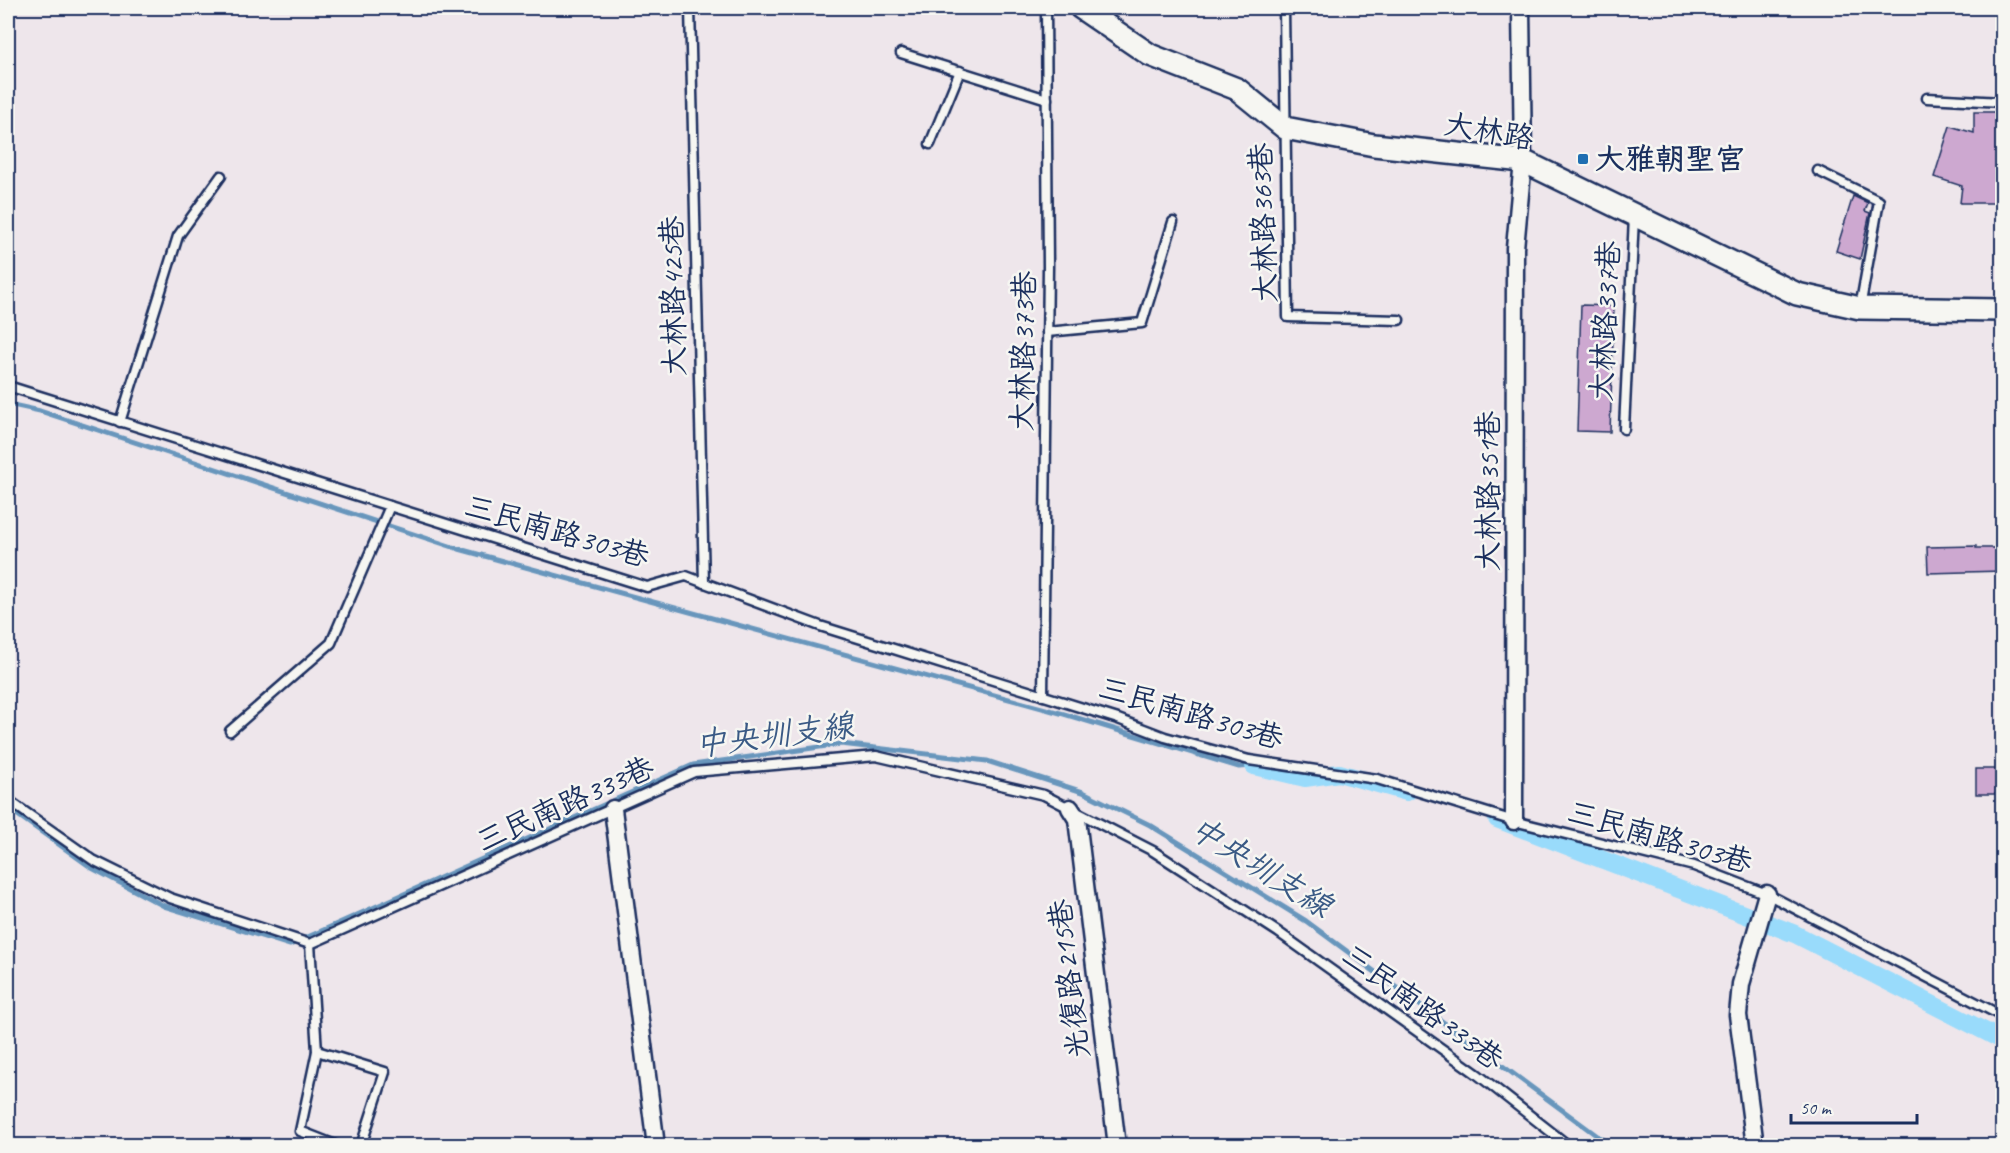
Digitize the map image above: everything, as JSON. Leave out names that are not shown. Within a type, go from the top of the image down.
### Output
[{"type":"street","name":"大林路","points":[[1081,8],[1150,55],[1237,88],[1285,128],[1374,145],[1523,160],[1787,291],[1860,308],[2002,310]]},
{"type":"street","name":"大林路351巷","points":[[1514,821],[1515,248],[1523,160],[1521,8]]},
{"type":"street","name":"光復路215巷","points":[[1070,808],[1077,819],[1117,1146]]},
{"type":"street","points":[[612,809],[656,1146]]},
{"type":"street","points":[[1755,1146],[1738,1015],[1741,984],[1767,895]]},
{"type":"lane","name":"大林路425巷","points":[[690,8],[704,582]]},
{"type":"lane","name":"大林路373巷","points":[[1043,696],[1047,332],[1046,8]]},
{"type":"lane","points":[[1284,8],[1285,128]]},
{"type":"lane","points":[[902,52],[1047,99]]},
{"type":"lane","points":[[930,144],[960,71]]},
{"type":"lane","points":[[1927,98],[2002,102]]},
{"type":"lane","name":"大林路363巷","points":[[1285,128],[1287,317],[1399,320]]},
{"type":"lane","points":[[1818,171],[1879,201],[1860,308]]},
{"type":"lane","points":[[120,422],[178,236],[221,176]]},
{"type":"lane","name":"大林路337巷","points":[[1624,429],[1634,215]]},
{"type":"lane","points":[[1047,332],[1142,323],[1173,222]]},
{"type":"lane","name":"三民南路303巷","points":[[8,386],[647,587],[686,576],[820,626],[1118,719],[1165,737],[1249,760],[1377,779],[1514,821],[1694,866],[1767,895],[2002,1016]]},
{"type":"lane","points":[[230,731],[331,644],[390,506]]},
{"type":"lane","name":"三民南路333巷","points":[[310,944],[694,772],[876,756],[1044,795],[1153,851],[1278,932],[1477,1074],[1569,1146]]},
{"type":"lane","points":[[8,800],[93,860],[170,898],[310,944],[317,1051],[300,1131],[338,1146]]},
{"type":"lane","points":[[317,1051],[385,1072],[362,1146]]},
{"type":"building","points":[[1974,112],[2002,112],[2002,203],[1960,203],[1962,186],[1934,177],[1950,126],[1974,133]]},
{"type":"building","points":[[1853,196],[1868,203],[1865,211],[1870,213],[1860,259],[1836,251]]},
{"type":"building","points":[[1581,305],[1614,306],[1610,432],[1577,431]]},
{"type":"building","points":[[1976,546],[1976,548],[2002,548],[2002,571],[1928,573],[1927,547]]},
{"type":"building","points":[[1976,769],[2002,769],[2002,794],[1976,794]]},
{"type":"waterway","points":[[8,404],[40,411],[459,549],[1064,714],[1239,767],[1254,766]]},
{"type":"waterway","name":"中央圳支線","points":[[8,808],[92,868],[164,906],[290,945],[693,765],[841,744],[987,761],[1083,792],[1150,825],[1306,921],[1611,1146]]},
{"type":"waterway","points":[[1254,766],[1305,778],[1339,773],[1407,792]]},
{"type":"waterway","points":[[1497,819],[1795,934],[2002,1040]]},
{"type":"place","name":"大雅朝聖宮","points":[[1583,159]]}]
